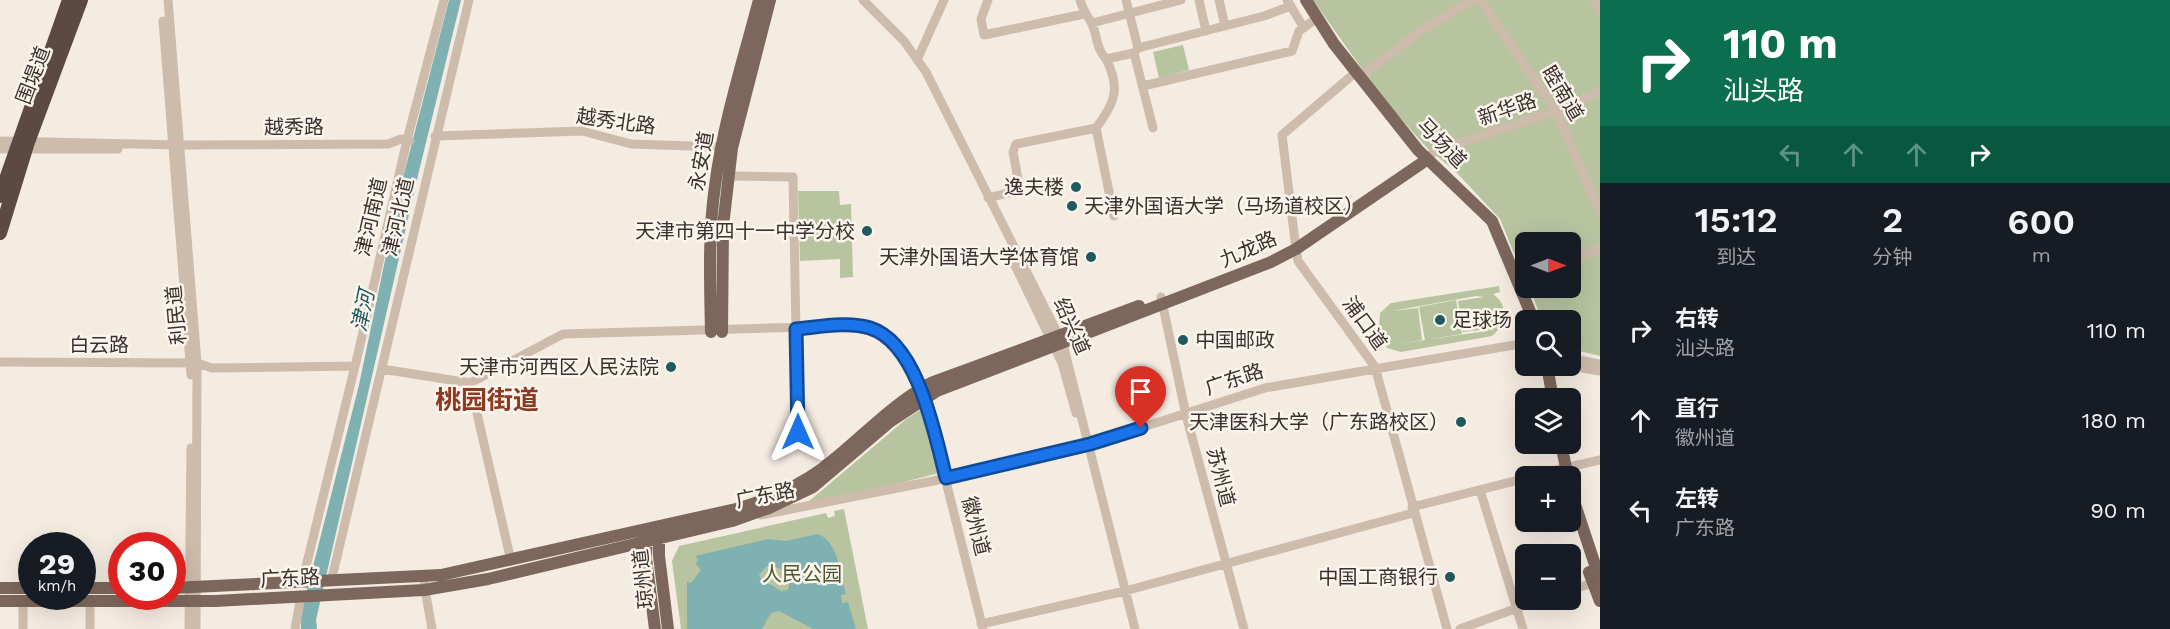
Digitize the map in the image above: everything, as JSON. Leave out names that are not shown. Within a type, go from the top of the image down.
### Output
[{"type":"highway","name":"围堤道","points":[[0,233],[22,145],[69,0]]},
{"type":"highway","name":"围堤道","points":[[0,195],[81,0]]},
{"type":"main road","name":"永安道","points":[[716,332],[711,230],[721,147],[759,0]]},
{"type":"main road","name":"永安道","points":[[716,332],[728,176],[734,137],[770,0]]},
{"type":"main road","name":"马场道","points":[[1306,0],[1311,22]]},
{"type":"main road","name":"马场道","points":[[1293,2],[1356,75],[1422,164],[1489,226],[1523,310]]},
{"type":"main road","name":"马场道","points":[[1422,164],[1492,221],[1515,268]]},
{"type":"main road","name":"九龙路","points":[[734,515],[769,508],[813,487],[923,393],[1162,301],[1296,245],[1422,164]]},
{"type":"main road","name":"广东路","points":[[96,601],[331,589],[424,590],[488,579],[652,539],[734,515]]},
{"type":"main road","name":"广东路","points":[[331,589],[424,577],[511,561],[662,525],[734,515]]},
{"type":"main road","name":"琼州道","points":[[655,629],[652,539],[662,525]]},
{"type":"main road","points":[[1581,526],[1597,581],[1600,601]]},
{"type":"main road","points":[[649,528],[652,539]]},
{"type":"main road","points":[[1576,532],[1597,581]]},
{"type":"main road","name":"琼州道","points":[[652,539],[668,629]]},
{"type":"main road","points":[[0,588],[18,588]]},
{"type":"main road","name":"广东路","points":[[186,593],[192,595]]},
{"type":"main road","name":"广东路","points":[[0,600],[18,600]]},
{"type":"street","name":"利民道","points":[[161,0],[194,363],[192,595],[189,629]]},
{"type":"street","name":"利民道","points":[[168,0],[176,146]]},
{"type":"street","name":"津河南道","points":[[295,629],[301,590],[444,0]]},
{"type":"street","name":"津河北道","points":[[331,589],[435,136],[469,0]]},
{"type":"street","name":"绍兴道","points":[[863,0],[904,41],[932,83],[1057,341],[1087,444],[1130,629]]},
{"type":"street","points":[[917,60],[944,0]]},
{"type":"street","points":[[988,0],[981,19],[984,35],[1084,14]]},
{"type":"street","points":[[988,198],[1020,190],[1013,152],[1016,144],[1096,128],[1111,109],[1115,91],[1112,72],[1106,59],[1098,50],[1092,23],[1084,14],[1080,0]]},
{"type":"street","points":[[1126,0],[1153,128]]},
{"type":"street","points":[[1092,23],[1181,0]]},
{"type":"street","points":[[1199,0],[1206,31]]},
{"type":"street","points":[[1219,0],[1225,26]]},
{"type":"street","points":[[1356,75],[1422,30],[1472,0]]},
{"type":"street","name":"睦南道","points":[[1480,0],[1556,111],[1600,212]]},
{"type":"street","points":[[1594,0],[1600,12]]},
{"type":"street","points":[[1106,59],[1225,26],[1293,2]]},
{"type":"street","points":[[1143,86],[1292,51],[1299,31],[1311,22]]},
{"type":"street","name":"绍兴道","points":[[917,60],[930,93],[1057,341]]},
{"type":"street","name":"浦口道","points":[[1356,75],[1282,135],[1298,261],[1375,367],[1447,629]]},
{"type":"street","name":"新华路","points":[[1422,164],[1438,150],[1556,111],[1600,92]]},
{"type":"street","points":[[1096,128],[1114,216]]},
{"type":"street","name":"越秀北路","points":[[435,136],[582,131],[631,144],[721,147]]},
{"type":"street","name":"越秀路","points":[[0,148],[22,145],[388,144],[401,139],[409,141]]},
{"type":"street","name":"越秀路","points":[[0,141],[22,145]]},
{"type":"street","points":[[728,176],[793,177],[798,432]]},
{"type":"street","points":[[1581,256],[1600,249]]},
{"type":"street","name":"苏州道","points":[[1162,301],[1186,415],[1224,564],[1244,629]]},
{"type":"street","name":"徽州道","points":[[470,383],[563,334],[716,332],[864,326],[880,332],[894,345],[923,393],[982,626]]},
{"type":"street","name":"广东路","points":[[734,515],[946,478],[1087,444],[1186,415],[1264,388],[1375,367],[1515,345]]},
{"type":"street","points":[[1581,360],[1600,364]]},
{"type":"street","name":"白云路","points":[[0,362],[194,363],[212,368],[355,366]]},
{"type":"street","points":[[1581,368],[1600,371]]},
{"type":"street","points":[[382,369],[470,383],[511,561]]},
{"type":"street","points":[[1581,467],[1600,460]]},
{"type":"street","points":[[982,626],[1224,564],[1515,481]]},
{"type":"street","points":[[1480,490],[1515,604]]},
{"type":"street","points":[[424,577],[424,590],[432,629]]},
{"type":"street","points":[[1581,586],[1597,581]]},
{"type":"street","name":"绍兴道","points":[[1123,591],[1135,629]]},
{"type":"street","name":"利民道","points":[[192,595],[196,629]]},
{"type":"street","points":[[1460,629],[1515,607]]},
{"type":"street","points":[[23,610],[23,629]]},
{"type":"street","points":[[90,610],[90,629]]},
{"type":"street","points":[[1517,610],[1523,629]]},
{"type":"green space","points":[[1313,0],[1600,0],[1600,356],[1581,351],[1581,310],[1538,310],[1533,298],[1581,298],[1581,232],[1515,232],[1515,256],[1500,219],[1456,172],[1428,149],[1384,100]]},
{"type":"green space","points":[[1183,45],[1189,70],[1159,78],[1153,52]]},
{"type":"green space","points":[[798,191],[839,191],[840,205],[851,204],[853,277],[840,278],[840,259],[800,261]]},
{"type":"green space","points":[[1499,286],[1500,292],[1493,294],[1502,304],[1504,315],[1501,326],[1492,336],[1401,352],[1387,348],[1375,330],[1379,328],[1380,313],[1391,303]],"holes":[[[1476,296],[1484,297],[1458,301],[1463,332],[1489,329],[1487,331],[1397,344],[1422,340],[1418,308],[1392,311]]]},
{"type":"green space","name":"足球场","points":[[1456,300],[1462,334],[1425,340],[1419,307]]},
{"type":"green space","points":[[923,408],[939,473],[858,494],[808,502],[905,420]]},
{"type":"green space","name":"人民公园","points":[[844,509],[868,629],[681,629],[672,561],[679,546],[826,513],[828,518],[835,516],[834,511]]},
{"type":"water","name":"津河","points":[[449,0],[461,0],[419,171],[316,620],[317,629],[301,629],[301,614],[359,385],[399,193]]},
{"type":"water","name":"人民公园","points":[[818,534],[830,544],[838,560],[846,594],[841,595],[842,603],[848,602],[856,629],[813,629],[779,611],[771,613],[762,629],[687,629],[687,582],[691,583],[701,570],[696,564],[698,560],[695,556],[768,539],[786,541]],"holes":[[[767,566],[785,572],[789,580],[788,590],[781,591],[772,585],[763,583],[759,575]]]},
{"type":"place","name":"逸夫楼","points":[[1076,187]]},
{"type":"place","name":"天津外国语大学（马场道校区）","points":[[1072,206]]},
{"type":"place","name":"天津市第四十一中学分校","points":[[867,231]]},
{"type":"place","name":"天津外国语大学体育馆","points":[[1091,257]]},
{"type":"place","name":"足球场","points":[[1440,320]]},
{"type":"place","name":"中国邮政","points":[[1183,340]]},
{"type":"place","name":"天津市河西区人民法院","points":[[671,367]]},
{"type":"place","name":"天津医科大学（广东路校区）","points":[[1461,422]]},
{"type":"place","name":"中国工商银行","points":[[1450,577]]},
{"type":"district","name":"桃园街道","points":[[487,400]]},
{"type":"route","points":[[798,432],[796,329],[841,326],[870,328],[886,336],[894,345],[925,398],[946,478],[1090,444],[1141,428]]}]
